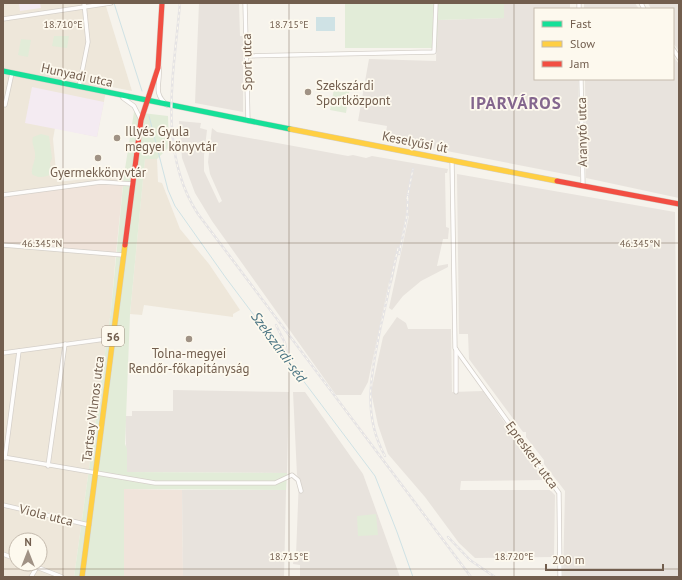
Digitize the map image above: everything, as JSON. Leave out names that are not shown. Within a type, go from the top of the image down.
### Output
[{"type":"street","points":[[3,19],[85,5],[110,3]]},
{"type":"street","name":"56","points":[[146,101],[159,61],[162,3]]},
{"type":"street","name":"Sport utca","points":[[246,3],[248,121]]},
{"type":"street","points":[[247,56],[434,52],[436,3]]},
{"type":"street","points":[[79,87],[88,42],[85,5]]},
{"type":"street","points":[[159,61],[160,72],[158,93],[160,98],[168,105]]},
{"type":"street","name":"Hunyadi utca","points":[[3,71],[146,101]]},
{"type":"street","points":[[3,104],[5,105],[12,72]]},
{"type":"street","name":"Aranytó utca","points":[[581,80],[583,185]]},
{"type":"street","points":[[120,96],[134,106],[141,120]]},
{"type":"street","name":"Keselyűsi út","points":[[146,101],[679,204]]},
{"type":"street","name":"Tartsay Vilmos utca","points":[[82,577],[132,184],[141,120],[146,101]]},
{"type":"street","points":[[452,160],[456,392]]},
{"type":"street","points":[[3,195],[101,182],[132,184]]},
{"type":"street","points":[[3,245],[123,255]]},
{"type":"street","points":[[3,353],[113,338]]},
{"type":"street","points":[[48,466],[65,344]]},
{"type":"street","name":"Epreskert utca","points":[[456,348],[559,493],[560,577]]},
{"type":"street","points":[[19,351],[4,458],[155,483],[275,483],[289,476],[294,476],[298,480],[301,491]]},
{"type":"street","name":"Viola utca","points":[[3,504],[89,526]]},
{"type":"street","points":[[48,571],[62,577]]},
{"type":"shaded area","points":[[3,3],[105,3],[132,91],[107,86],[97,137],[55,128],[53,139],[57,182],[124,175],[123,185],[103,183],[3,197]]},
{"type":"shaded area","points":[[19,3],[40,3],[41,8],[20,11]]},
{"type":"shaded area","points":[[199,3],[239,3],[240,36],[243,36],[243,112],[195,103]]},
{"type":"shaded area","points":[[504,3],[570,3],[570,8],[534,8],[534,80],[578,80],[580,177],[385,139],[387,126],[358,121],[369,59],[436,61],[437,20],[504,18]]},
{"type":"shaded area","points":[[584,3],[635,3],[638,8],[584,8]]},
{"type":"shaded area","points":[[648,3],[679,3],[679,51],[674,44],[674,8],[650,8]]},
{"type":"shaded area","points":[[316,17],[335,17],[335,31],[316,31]]},
{"type":"shaded area","points":[[674,57],[679,64],[679,198],[586,178],[585,80],[674,80]]},
{"type":"shaded area","points":[[32,87],[104,102],[97,137],[25,123]]},
{"type":"shaded area","points":[[179,121],[201,123],[200,128],[207,130],[204,171],[219,203],[222,201],[210,174],[208,162],[212,128],[217,132],[348,156],[353,155],[366,158],[372,156],[448,169],[447,173],[445,173],[446,227],[449,228],[448,239],[443,239],[437,266],[448,264],[448,267],[421,281],[403,296],[392,310],[389,308],[409,216],[406,215],[392,283],[389,282],[368,382],[361,395],[336,395],[212,221],[195,193],[182,158]]},
{"type":"shaded area","points":[[145,158],[157,159],[158,182],[162,183],[180,229],[209,264],[240,310],[233,314],[233,317],[144,305],[142,315],[130,314]]},
{"type":"shaded area","points":[[457,174],[675,212],[679,577],[563,577],[565,491],[544,464],[544,460],[526,437],[526,432],[523,432],[469,359],[468,334],[459,334]]},
{"type":"shaded area","points":[[103,183],[123,185],[116,253],[3,243],[3,197]]},
{"type":"shaded area","points":[[3,243],[116,253],[111,310],[74,577],[3,577]]},
{"type":"shaded area","points":[[397,317],[406,323],[408,329],[451,329],[452,392],[483,391],[544,480],[461,481],[460,490],[550,490],[555,495],[554,557],[475,558],[459,543],[425,497],[388,454],[378,425],[371,392],[383,337]]},
{"type":"shaded area","points":[[173,390],[289,392],[287,473],[127,472],[125,416],[132,416],[132,411],[173,411]]},
{"type":"shaded area","points":[[293,392],[305,392],[363,474],[400,577],[300,577],[300,565],[293,564],[294,556],[296,555],[299,478],[297,475]]},
{"type":"shaded area","points":[[124,489],[182,490],[183,577],[124,577]]},
{"type":"shaded area","points":[[182,490],[286,490],[284,577],[183,577]]},
{"type":"green space","points":[[345,3],[504,3],[504,18],[438,20],[437,48],[345,48]]},
{"type":"green space","points":[[54,36],[69,36],[67,48],[52,46]]},
{"type":"green space","points":[[21,39],[31,40],[28,57],[18,55]]},
{"type":"green space","points":[[335,84],[350,87],[346,113],[330,110]]},
{"type":"green space","points":[[134,112],[168,116],[169,147],[157,159],[145,159],[130,314],[125,444],[127,449],[127,472],[287,473],[286,490],[124,489],[124,577],[74,577],[111,310],[124,175]]},
{"type":"green space","points":[[41,134],[49,136],[52,158],[50,163],[52,174],[44,177],[34,176],[32,174],[35,157],[33,137]]},
{"type":"green space","points":[[376,514],[378,535],[358,536],[357,516]]},
{"type":"waterway","name":"Szekszárdi-séd","points":[[114,3],[142,91]]},
{"type":"waterway","name":"Szekszárdi-séd","points":[[149,116],[168,190],[175,206],[226,278],[375,476],[413,577]]},
{"type":"railway","points":[[180,3],[172,84],[171,111],[177,164],[185,190],[198,214],[471,577]]},
{"type":"railway","points":[[407,199],[413,169]]},
{"type":"railway","points":[[399,254],[407,216],[408,194]]},
{"type":"railway","points":[[385,456],[373,424],[371,408],[372,375],[374,359],[398,248]]},
{"type":"railway","points":[[276,325],[285,343],[290,371]]},
{"type":"railway","points":[[448,537],[470,560],[495,577]]},
{"type":"traffic: fast","points":[[3,71],[290,129]]},
{"type":"traffic: slow","points":[[290,129],[557,181]]},
{"type":"traffic: slow","points":[[82,577],[125,245]]},
{"type":"traffic: jam","points":[[125,245],[141,120],[158,68],[162,3]]},
{"type":"traffic: jam","points":[[557,181],[679,204]]},
{"type":"place","name":"Szekszárdi Sportközpont","points":[[308,92]]},
{"type":"place","name":"Illyés Gyula megyei könyvtár","points":[[117,138]]},
{"type":"place","name":"Gyermekkönyvtár","points":[[98,158]]},
{"type":"place","name":"Tolna-megyei Rendőr-főkapitányság","points":[[189,339]]},
{"type":"district","name":"IPARVÁROS","points":[[516,103]]}]
